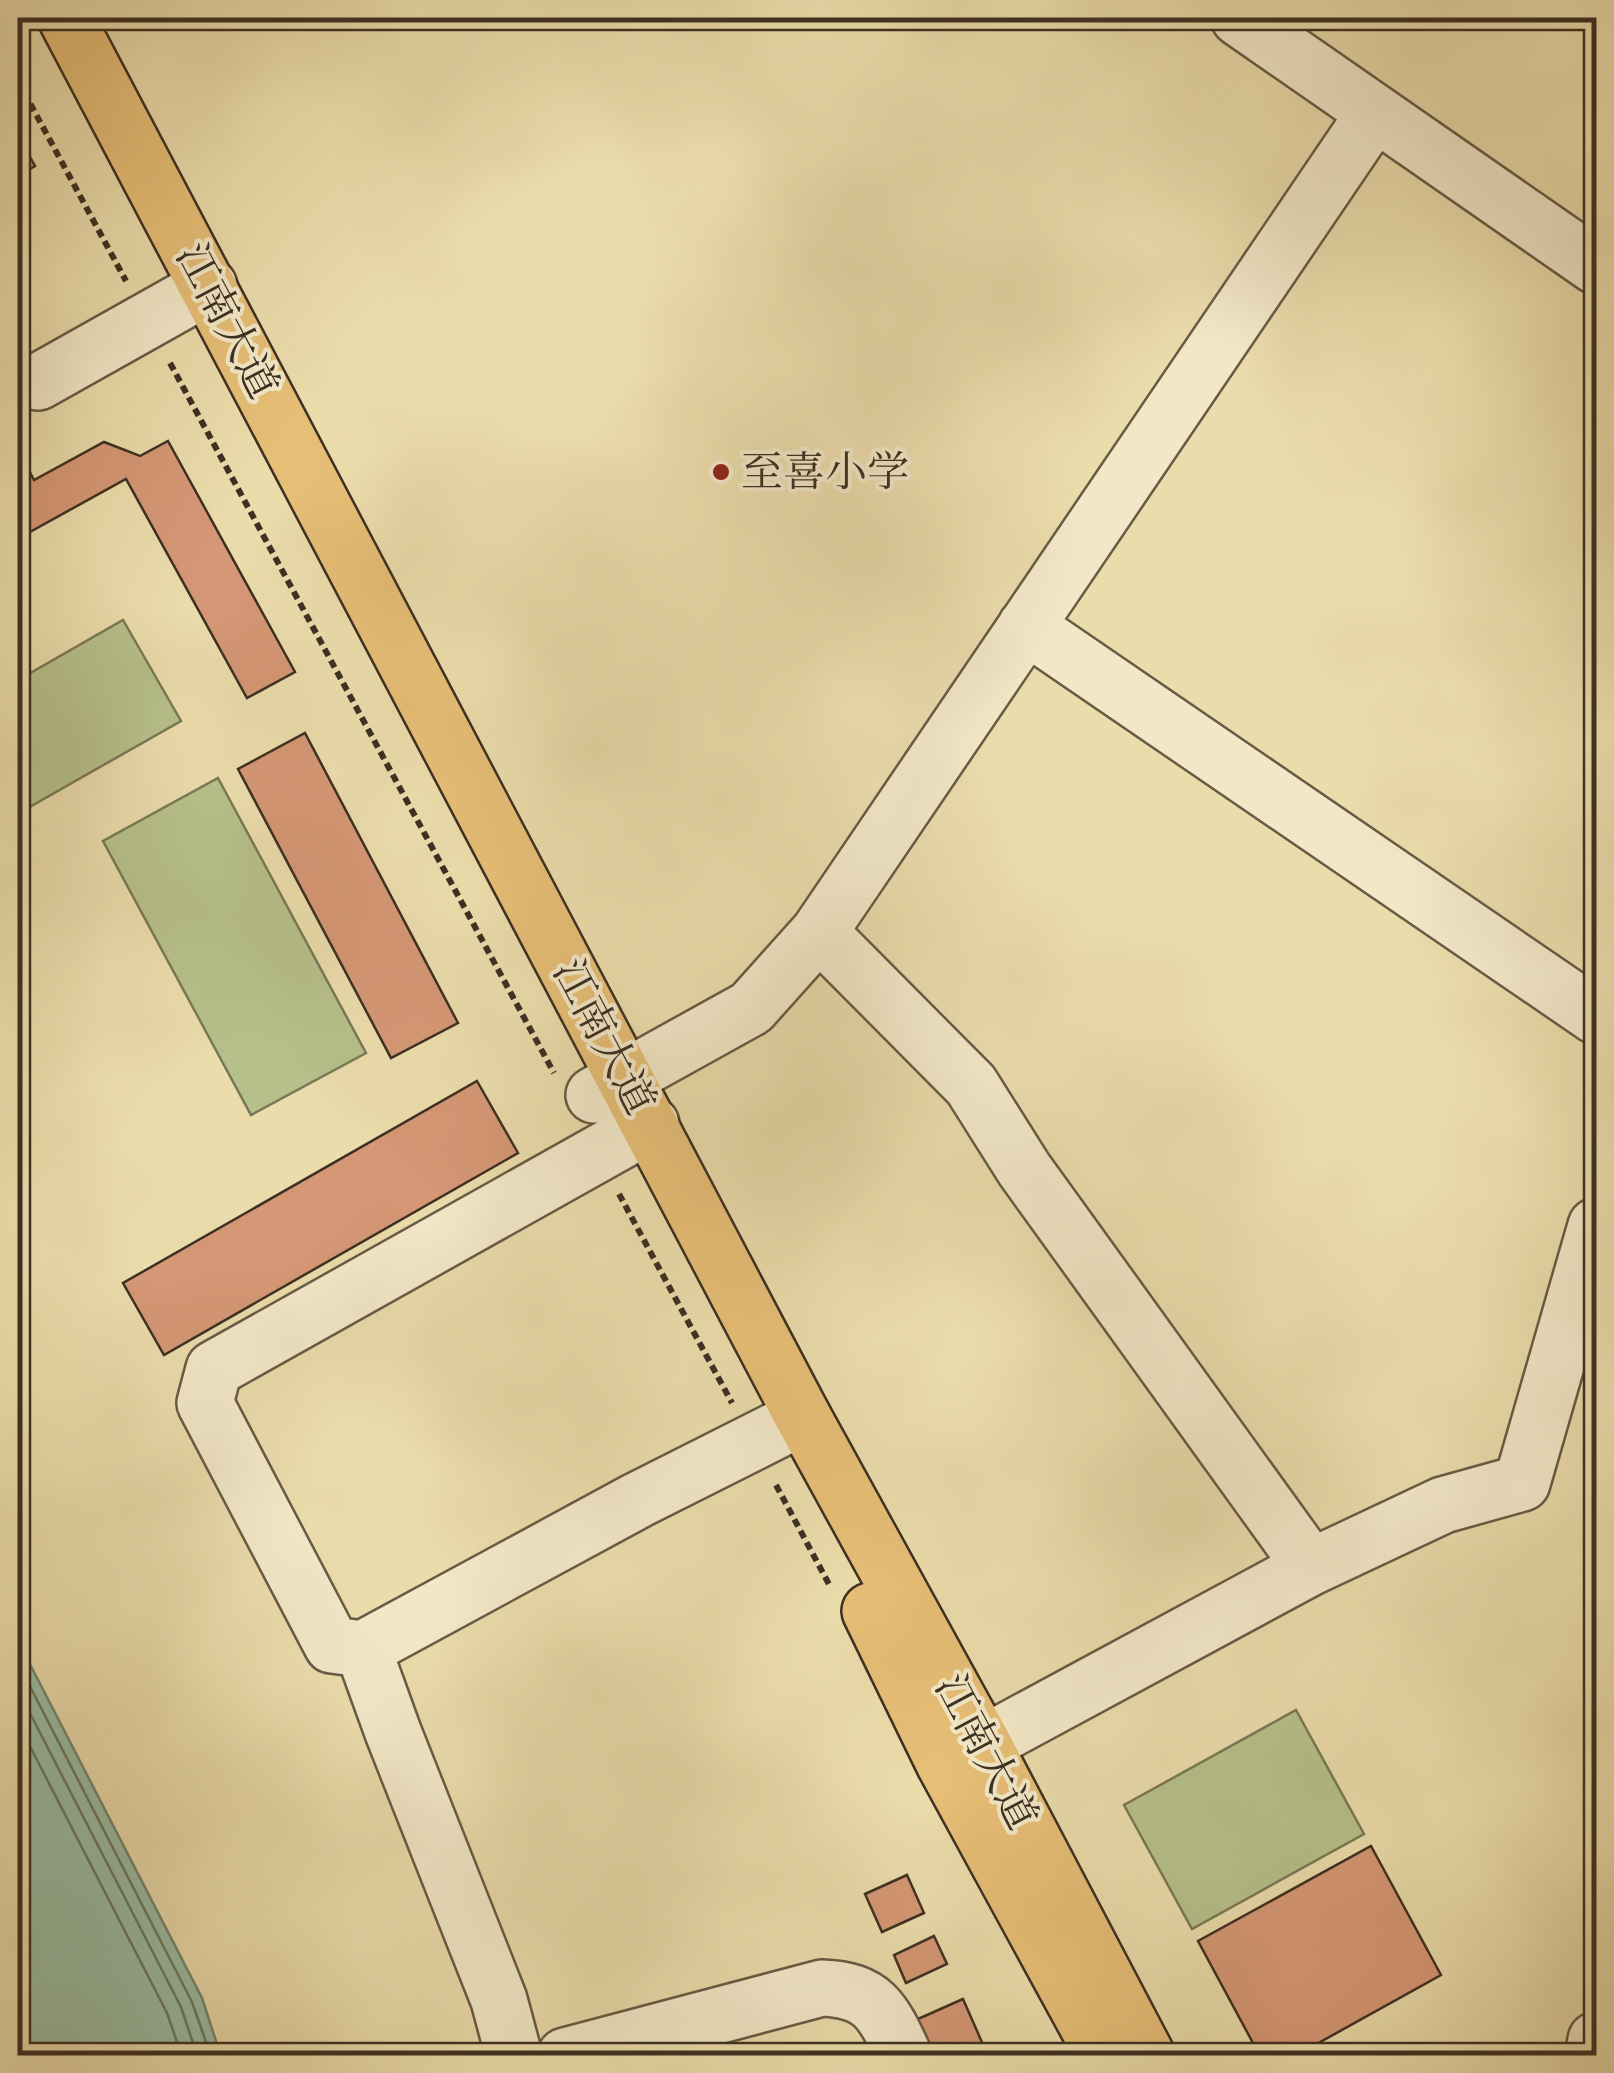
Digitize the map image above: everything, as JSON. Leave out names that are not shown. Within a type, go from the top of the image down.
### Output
[{"type":"main road","name":"江南大道","points":[[28,18],[195,294]]},
{"type":"main road","name":"江南大道","points":[[66,18],[195,294],[622,1110],[793,1423],[983,1744],[1147,2056]]},
{"type":"main road","name":"江南大道","points":[[793,1423],[944,1763],[1104,2056]]},
{"type":"street","points":[[1239,18],[1596,266]]},
{"type":"street","points":[[793,1423],[638,1500],[364,1649],[332,1645],[205,1402],[214,1368],[622,1110],[751,1008],[819,932],[1374,114]]},
{"type":"street","points":[[38,382],[195,294]]},
{"type":"street","points":[[1026,626],[1596,1016]]},
{"type":"street","points":[[819,932],[972,1084],[1024,1170],[1311,1567]]},
{"type":"street","points":[[983,1744],[1311,1567],[1443,1505],[1522,1484],[1596,1226]]},
{"type":"street","points":[[364,1649],[392,1732],[499,2000],[514,2056]]},
{"type":"street","points":[[564,2056],[822,1988],[852,1989],[872,2002],[892,2029],[904,2056]]},
{"type":"street","points":[[1593,2056],[1596,2040]]},
{"type":"shaded area","points":[[123,620],[181,721],[26,809],[18,794],[18,664],[25,676]]},
{"type":"shaded area","points":[[218,778],[366,1053],[251,1115],[103,841]]},
{"type":"shaded area","points":[[1296,1710],[1364,1834],[1192,1929],[1124,1805]]},
{"type":"water","points":[[18,1641],[202,1998],[216,2041],[215,2055],[18,2055]]},
{"type":"building","points":[[18,135],[35,166],[18,176]]},
{"type":"building","points":[[168,441],[295,672],[247,698],[126,479],[28,533],[18,514],[18,450],[34,480],[104,442],[140,456]]},
{"type":"building","points":[[305,733],[458,1023],[391,1058],[238,769]]},
{"type":"building","points":[[477,1081],[518,1153],[164,1355],[123,1283]]},
{"type":"building","points":[[1371,1846],[1441,1975],[1295,2056],[1260,2056],[1198,1941]]},
{"type":"building","points":[[907,1875],[924,1913],[882,1932],[865,1894]]},
{"type":"building","points":[[934,1936],[947,1964],[906,1983],[894,1955]]},
{"type":"building","points":[[963,1999],[988,2056],[934,2056],[918,2019]]},
{"type":"place","name":"至喜小学","points":[[721,472]]}]
